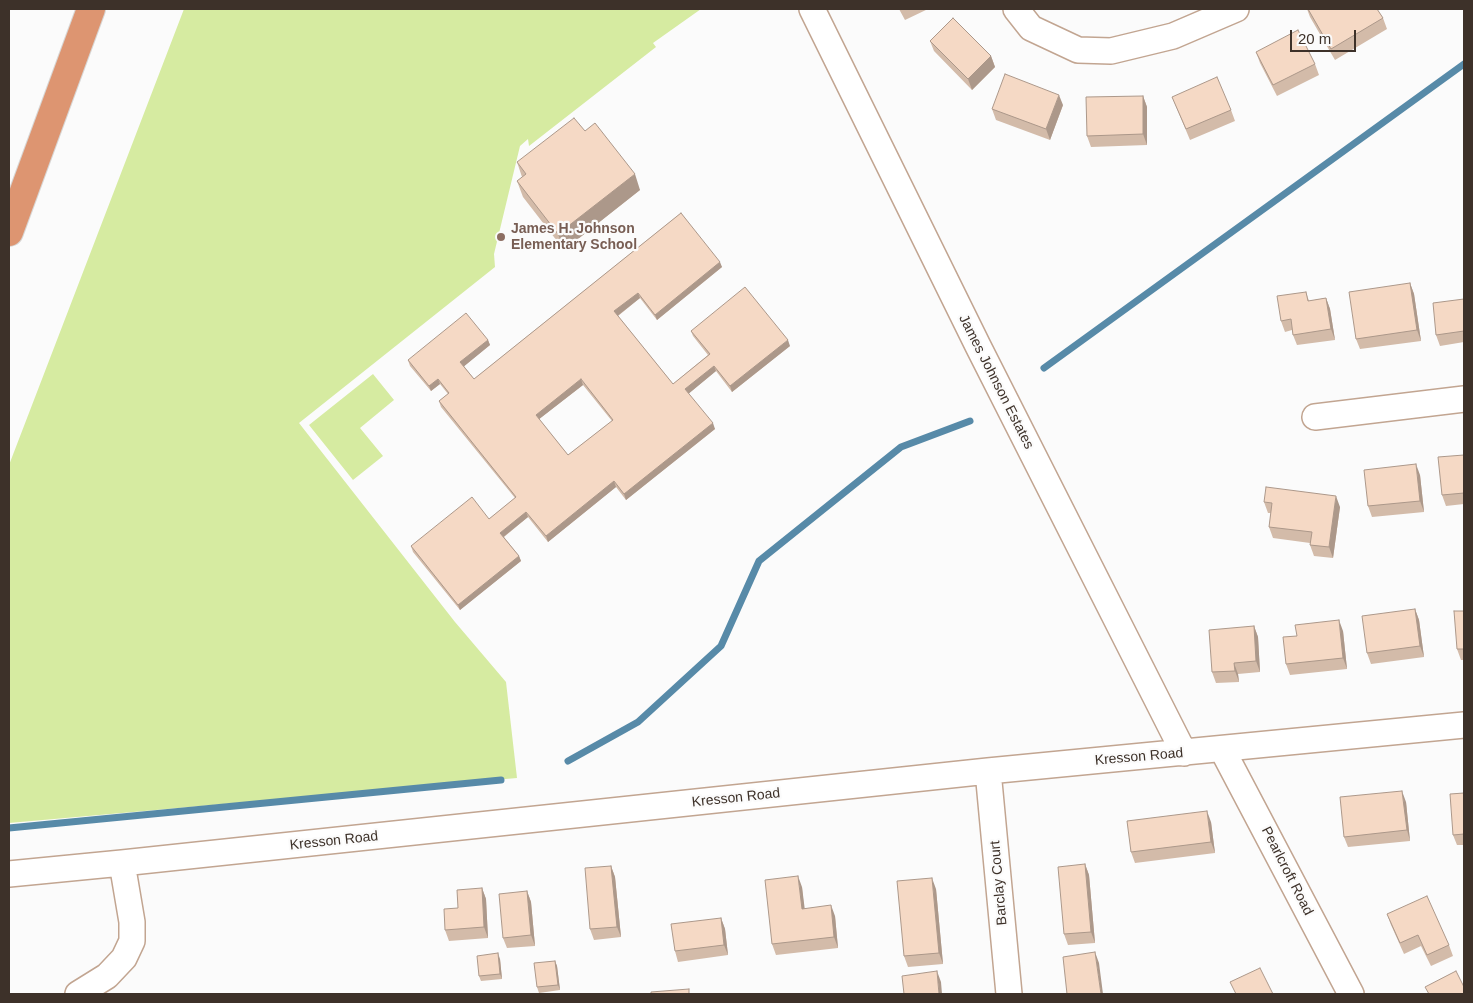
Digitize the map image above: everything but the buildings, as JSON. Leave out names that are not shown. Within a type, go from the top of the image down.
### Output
[{"type":"highway","points":[[9,232],[91,9]]},
{"type":"street","name":"James Johnson Estates","points":[[812,9],[978,346],[1184,753]]},
{"type":"street","points":[[1016,9],[1031,28],[1078,50],[1111,51],[1173,36],[1236,9]]},
{"type":"street","points":[[1315,416],[1464,399]]},
{"type":"street","name":"Kresson Road","points":[[9,874],[988,771],[1464,726]]},
{"type":"street","name":"Pearlcroft Road","points":[[1222,749],[1351,994]]},
{"type":"street","name":"Barclay Court","points":[[988,771],[1009,994]]},
{"type":"street","points":[[78,994],[107,976],[124,958],[132,941],[132,922],[122,863]]},
{"type":"green space","points":[[184,9],[701,9],[653,43],[656,47],[529,146],[528,139],[520,146],[494,254],[495,267],[299,423],[455,622],[506,682],[517,778],[9,823],[9,465]]},
{"type":"green space","points":[[373,374],[394,400],[360,428],[383,456],[353,480],[309,425]]},
{"type":"waterway","points":[[1044,368],[1464,64]]},
{"type":"waterway","points":[[568,761],[638,722],[721,646],[759,561],[901,447],[970,421]]},
{"type":"waterway","points":[[9,828],[501,780]]},
{"type":"place","name":"James H. Johnson Elementary School","points":[[501,237]]}]
